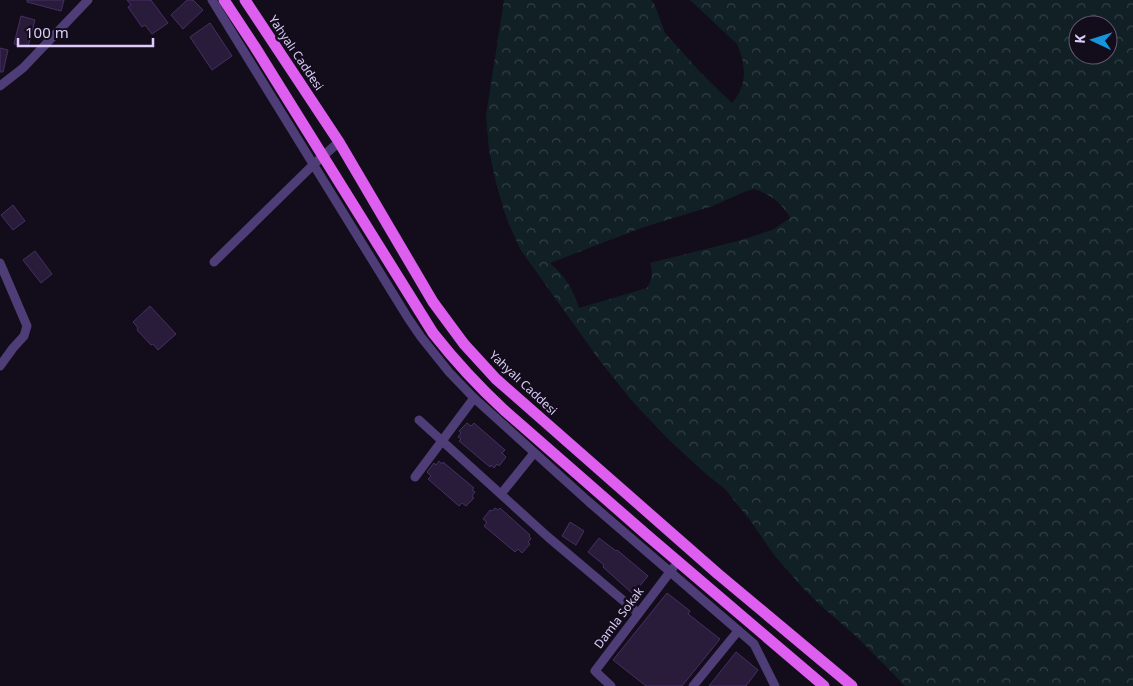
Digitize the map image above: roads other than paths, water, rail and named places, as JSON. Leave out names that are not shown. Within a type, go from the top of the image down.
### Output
[{"type":"main road","points":[[224,0],[433,333],[460,366],[504,410],[824,686]]},
{"type":"main road","name":"Yahyalı Caddesi","points":[[245,0],[339,142],[433,302],[464,344],[496,379],[718,574],[852,686]]},
{"type":"street","points":[[0,86],[23,68],[88,0]]},
{"type":"street","points":[[212,0],[396,298],[421,337],[449,372],[474,398],[534,453],[754,644],[775,686]]},
{"type":"street","points":[[214,262],[339,142]]},
{"type":"street","points":[[0,263],[27,326],[24,336],[0,366]]},
{"type":"street","points":[[415,477],[474,398]]},
{"type":"street","points":[[419,420],[548,538],[638,613]]},
{"type":"street","points":[[501,494],[534,453]]},
{"type":"street","name":"Damla Sokak","points":[[611,686],[595,671],[678,561]]},
{"type":"street","points":[[693,686],[738,631]]}]
